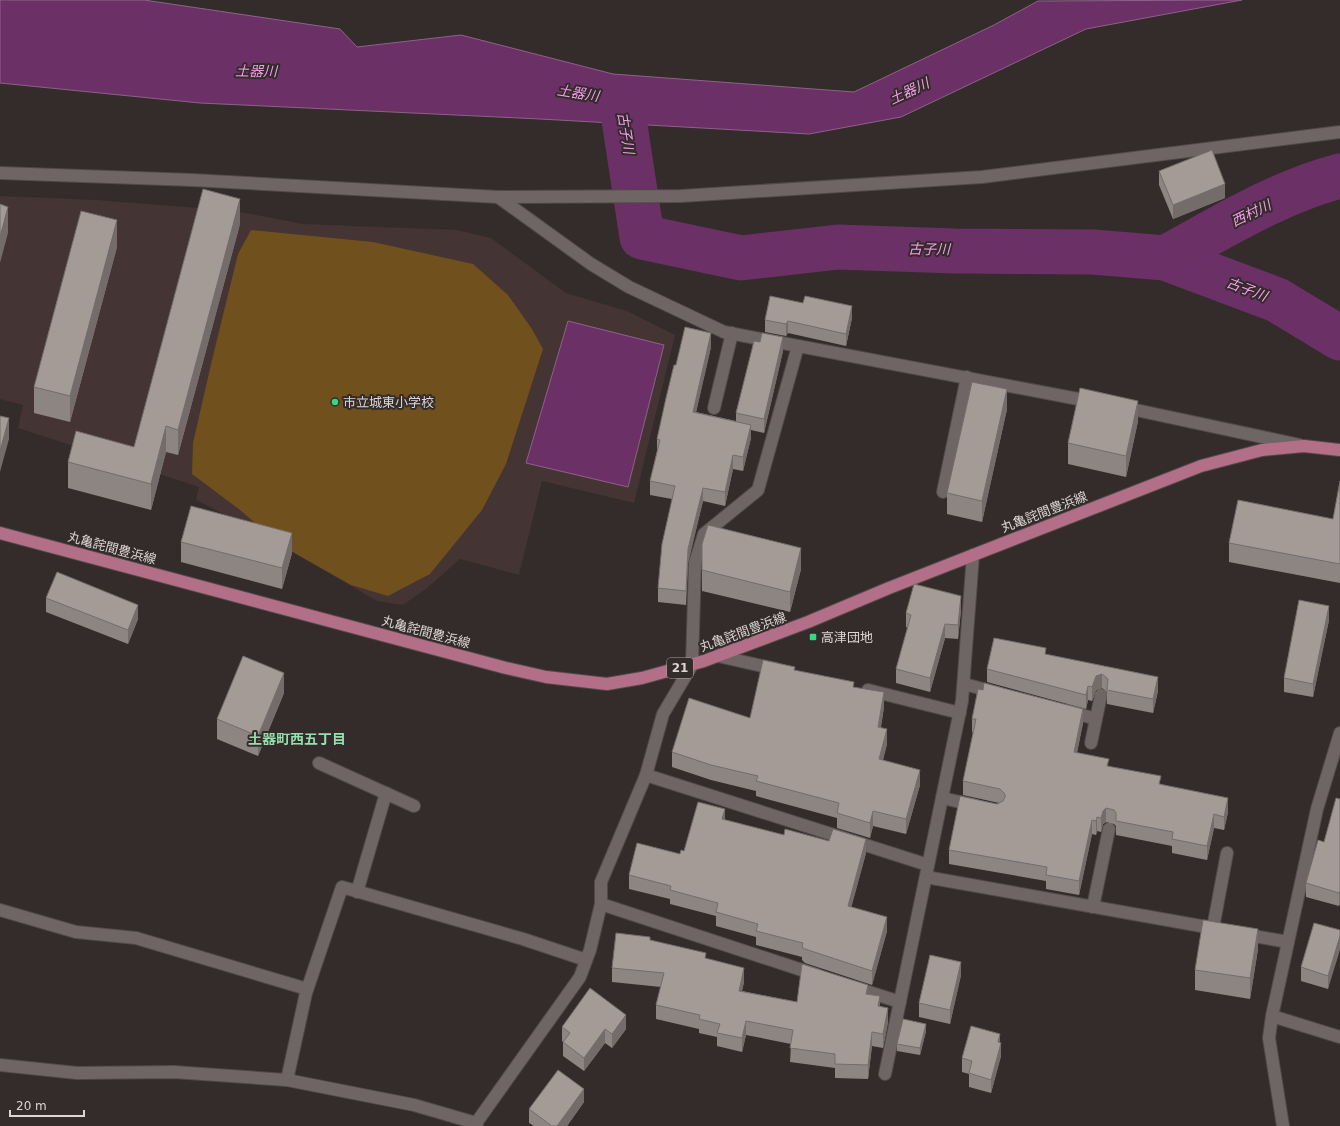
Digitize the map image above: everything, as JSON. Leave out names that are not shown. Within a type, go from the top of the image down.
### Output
[{"type":"main road","name":"丸亀詫間豊浜線","points":[[0,533],[498,666],[546,677],[607,684],[642,678],[692,665],[718,656],[808,622],[973,555],[1201,466],[1262,450],[1304,446],[1340,450]]},
{"type":"street","points":[[0,173],[192,180],[498,197],[681,196],[982,177],[1340,132]]},
{"type":"street","points":[[498,197],[591,264],[629,287],[724,332],[1106,404],[1304,446]]},
{"type":"street","points":[[714,408],[732,333]]},
{"type":"street","points":[[0,1065],[77,1073],[174,1072],[287,1080],[414,1105],[476,1125],[580,977],[601,904],[601,882],[646,775],[663,714],[692,665],[695,563],[704,534],[758,490],[798,346]]},
{"type":"street","points":[[943,492],[967,377]]},
{"type":"street","points":[[884,1074],[960,713],[964,684],[973,555]]},
{"type":"street","points":[[718,656],[788,671]]},
{"type":"street","points":[[964,684],[1008,696]]},
{"type":"street","points":[[855,687],[960,713]]},
{"type":"street","points":[[1091,743],[1101,695]]},
{"type":"street","points":[[1059,709],[1096,719]]},
{"type":"street","points":[[1283,1126],[1269,1038],[1272,1016],[1317,809],[1340,733]]},
{"type":"street","points":[[319,763],[414,806]]},
{"type":"street","points":[[646,775],[928,865]]},
{"type":"street","points":[[357,892],[386,793]]},
{"type":"street","points":[[942,798],[984,807]]},
{"type":"street","points":[[1093,907],[1109,829]]},
{"type":"street","points":[[1213,928],[1227,853]]},
{"type":"street","points":[[926,877],[1288,942]]},
{"type":"street","points":[[287,1080],[308,989],[342,888],[523,939],[586,960]]},
{"type":"street","points":[[601,904],[825,978]]},
{"type":"street","points":[[0,910],[76,932],[136,938],[308,989]]},
{"type":"street","points":[[840,983],[900,1002]]},
{"type":"street","points":[[1272,1016],[1340,1037]]},
{"type":"shaded area","name":"市立城東小学校","points":[[0,196],[98,200],[236,211],[303,224],[457,230],[491,238],[566,293],[627,311],[675,335],[634,503],[542,481],[519,575],[460,559],[426,589],[403,605],[377,601],[251,528],[196,500],[199,487],[18,428],[23,405],[0,399]]},
{"type":"shaded area","points":[[251,230],[373,242],[473,264],[508,295],[532,329],[543,349],[506,464],[482,510],[430,574],[388,596],[351,585],[282,546],[240,510],[192,474],[193,443],[212,360],[238,254]]},
{"type":"water","name":"土器川","points":[[0,0],[144,0],[340,29],[357,47],[461,35],[613,74],[854,92],[994,25],[1038,1],[1242,0],[1086,29],[901,117],[809,134],[540,119],[200,103],[0,83]]},
{"type":"water","points":[[568,321],[664,345],[628,487],[526,463]]},
{"type":"building","points":[[1212,150],[1225,184],[1173,205],[1159,171]]},
{"type":"building","points":[[203,189],[240,199],[178,430],[166,426],[151,484],[68,462],[76,431],[134,447]]},
{"type":"building","points":[[0,204],[8,207],[0,237]]},
{"type":"building","points":[[81,211],[117,220],[70,396],[34,387]]},
{"type":"building","points":[[770,296],[803,303],[805,296],[852,306],[846,334],[788,321],[786,324],[765,320]]},
{"type":"building","points":[[685,327],[711,333],[693,412],[751,425],[743,457],[733,455],[725,492],[703,488],[688,549],[686,591],[658,588],[662,544],[675,486],[650,481],[660,440],[657,439],[666,398]]},
{"type":"building","points":[[762,333],[783,337],[764,419],[736,413],[754,341],[760,342]]},
{"type":"building","points":[[972,382],[1007,389],[982,501],[947,493]]},
{"type":"building","points":[[1080,388],[1138,401],[1126,456],[1068,443]]},
{"type":"building","points":[[0,416],[9,418],[0,451]]},
{"type":"building","points":[[1340,481],[1340,564],[1229,543],[1238,500],[1333,519]]},
{"type":"building","points":[[191,506],[292,533],[282,568],[181,542]]},
{"type":"building","points":[[708,525],[801,548],[790,592],[702,570],[702,544]]},
{"type":"building","points":[[57,572],[138,605],[128,630],[46,598]]},
{"type":"building","points":[[914,584],[961,596],[958,625],[945,624],[930,678],[896,669],[911,615],[906,613]]},
{"type":"building","points":[[1299,600],[1329,606],[1313,684],[1284,678]]},
{"type":"building","points":[[994,638],[1046,648],[1045,654],[1158,677],[1153,699],[1107,690],[1108,679],[1102,674],[1096,676],[1092,687],[1088,686],[1086,695],[987,669]]},
{"type":"building","points":[[243,656],[284,673],[258,736],[217,719]]},
{"type":"building","points":[[763,660],[795,667],[794,670],[854,682],[853,687],[884,692],[878,727],[887,729],[879,759],[920,770],[906,819],[873,811],[870,823],[837,813],[839,803],[756,781],[758,776],[711,765],[672,752],[689,698],[750,718]]},
{"type":"building","points":[[984,683],[1083,709],[1074,752],[1109,759],[1107,766],[1161,776],[1159,784],[1228,798],[1224,817],[1214,814],[1207,846],[1172,839],[1173,832],[1116,821],[1116,813],[1114,810],[1106,808],[1103,811],[1101,818],[1097,817],[1096,821],[1092,820],[1079,881],[1046,875],[1047,867],[949,850],[960,796],[997,804],[1003,801],[1005,797],[1005,794],[1000,789],[963,781],[976,719],[972,719],[978,689],[983,690]]},
{"type":"building","points":[[1336,798],[1340,799],[1339,893],[1306,883],[1318,840],[1324,842]]},
{"type":"building","points":[[698,802],[725,809],[722,819],[784,835],[785,829],[829,841],[833,829],[866,839],[848,906],[887,917],[872,971],[805,949],[802,947],[803,943],[756,931],[758,924],[716,912],[718,903],[670,890],[671,886],[629,875],[637,843],[680,854],[681,850],[684,851]]},
{"type":"building","points":[[1203,920],[1258,929],[1250,978],[1195,970]]},
{"type":"building","points":[[1314,923],[1340,930],[1340,936],[1328,976],[1301,967]]},
{"type":"building","points":[[616,933],[650,937],[650,940],[706,953],[705,958],[744,968],[739,991],[797,1002],[802,964],[868,985],[866,994],[880,996],[878,1006],[888,1008],[883,1034],[872,1032],[868,1065],[835,1064],[835,1054],[790,1048],[793,1030],[746,1021],[742,1038],[717,1033],[720,1024],[699,1019],[700,1015],[656,1005],[664,973],[612,968]]},
{"type":"building","points":[[930,955],[961,962],[950,1010],[919,1003]]},
{"type":"building","points":[[590,988],[626,1015],[612,1034],[605,1029],[584,1058],[563,1042],[570,1033],[562,1027]]},
{"type":"building","points":[[903,1019],[926,1024],[920,1048],[897,1044]]},
{"type":"building","points":[[971,1026],[1000,1034],[998,1042],[1001,1043],[991,1080],[969,1073],[972,1061],[962,1058]]},
{"type":"building","points":[[558,1070],[584,1089],[557,1126],[552,1126],[529,1109]]},
{"type":"waterway","name":"古子川","points":[[621,100],[642,237],[741,258],[838,247],[955,251],[1093,252],[1165,258],[1277,300],[1340,338]]},
{"type":"waterway","name":"西村川","points":[[1165,258],[1272,201],[1294,191],[1340,176]]},
{"type":"place","name":"市立城東小学校","points":[[335,402]]},
{"type":"place","name":"高津団地","points":[[813,637]]},
{"type":"district","name":"土器町西五丁目","points":[[297,739]]}]
